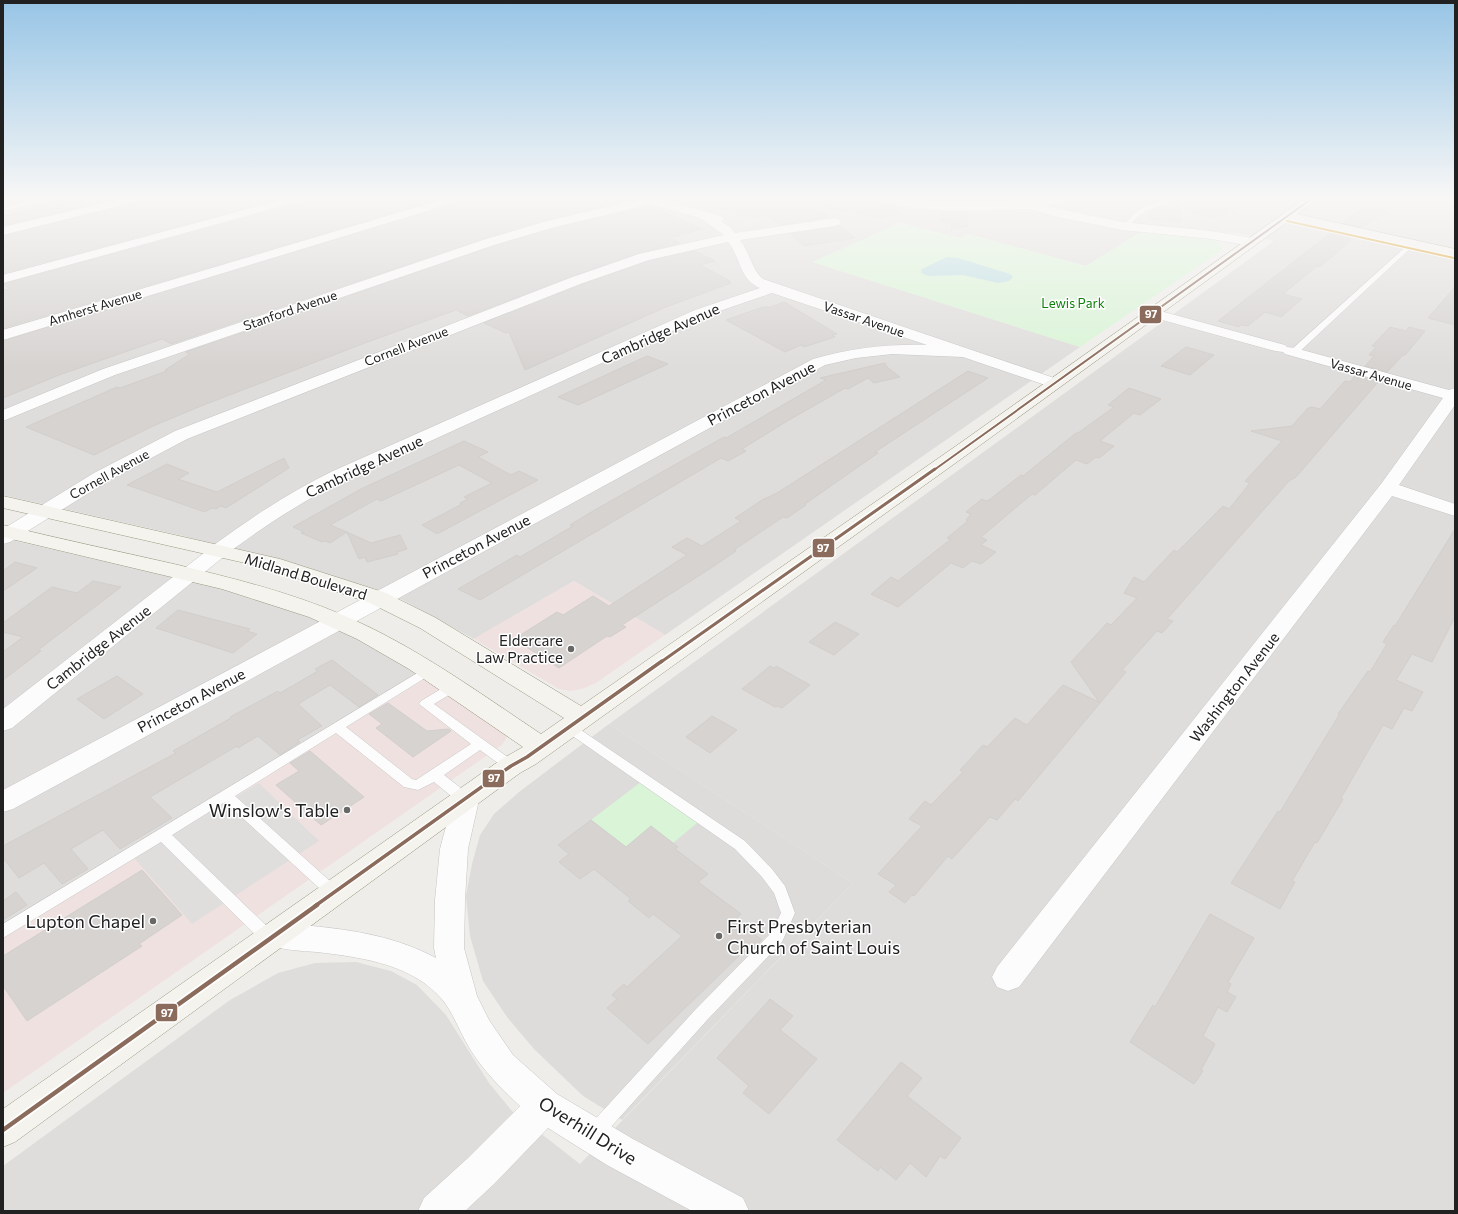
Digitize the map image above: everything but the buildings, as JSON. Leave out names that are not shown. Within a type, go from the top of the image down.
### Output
[{"type":"main road","points":[[3,1130],[335,894],[511,766],[541,747],[1236,254]]},
{"type":"main road","name":"Midland Boulevard","points":[[3,502],[219,550],[319,577],[378,598],[428,623],[575,722]]},
{"type":"main road","name":"Midland Boulevard","points":[[6,534],[190,575],[257,592],[338,621],[387,645],[429,670],[541,747]]},
{"type":"street","points":[[3,279],[96,254]]},
{"type":"street","name":"Amherst Avenue","points":[[3,335],[274,254]]},
{"type":"street","name":"Stanford Avenue","points":[[3,416],[109,372],[456,254]]},
{"type":"street","name":"Cornell Avenue","points":[[6,534],[145,453],[211,422],[608,269],[657,254]]},
{"type":"street","name":"Vassar Avenue","points":[[742,255],[745,267],[750,275],[758,282],[772,288],[1054,383]]},
{"type":"street","name":"Cambridge Avenue","points":[[3,722],[190,575],[219,550],[289,502],[340,475],[700,313],[772,288]]},
{"type":"street","name":"Vassar Avenue","points":[[1153,313],[1454,395]]},
{"type":"street","name":"Princeton Avenue","points":[[7,794],[338,621],[378,598],[819,362],[857,352],[886,348],[918,348],[965,353]]},
{"type":"street","name":"Washington Avenue","points":[[1008,977],[1388,488],[1454,395]]},
{"type":"street","points":[[1388,488],[1455,510]]},
{"type":"street","name":"Overhill Drive","points":[[466,800],[454,849],[449,915],[449,948],[461,997],[477,1031],[502,1066],[545,1106],[592,1135],[730,1211]]},
{"type":"street","name":"Overhill Drive","points":[[274,937],[347,943],[385,950],[416,962],[442,978],[461,997]]},
{"type":"street","points":[[437,1211],[482,1171],[545,1106]]},
{"type":"lane","points":[[1288,350],[1401,254]]},
{"type":"lane","points":[[3,932],[429,670]]},
{"type":"lane","points":[[453,687],[425,704],[511,766]]},
{"type":"lane","points":[[575,722],[740,845],[780,890],[788,912],[777,937],[702,1014],[592,1135]]},
{"type":"lane","points":[[337,727],[409,784],[418,785],[480,744]]},
{"type":"lane","points":[[435,775],[466,800]]},
{"type":"lane","points":[[226,795],[335,894]]},
{"type":"lane","points":[[162,834],[274,937]]},
{"type":"shaded area","points":[[3,254],[832,254],[813,262],[1080,347],[665,635],[574,581],[474,639],[403,600],[379,590],[280,561],[179,535],[3,495]]},
{"type":"shaded area","points":[[1040,254],[1106,254],[1086,266]]},
{"type":"shaded area","points":[[1257,254],[1455,254],[1455,1211],[3,1211],[3,1166],[230,1000],[278,973],[315,963],[356,962],[391,971],[417,985],[446,1015],[489,1083],[512,1111],[580,1164],[853,883],[609,724]]},
{"type":"shaded area","points":[[3,538],[248,595],[301,614],[354,637],[416,673],[3,923]]},
{"type":"shaded area","points":[[574,581],[665,635],[596,683],[582,689],[570,691],[559,689],[474,639]]},
{"type":"shaded area","points":[[425,679],[503,731],[507,737],[502,745],[3,1093],[3,938]]},
{"type":"shaded area","points":[[609,724],[853,883],[622,1120],[583,1096],[534,1049],[507,1017],[483,981],[470,936],[466,896],[472,864],[480,835],[494,814],[519,792]]},
{"type":"shaded area","points":[[259,783],[319,841],[192,924],[134,858]]},
{"type":"green space","name":"Lewis Park","points":[[831,254],[1040,254],[1086,266],[1106,254],[1217,254],[1080,347],[812,262]]},
{"type":"green space","points":[[646,778],[702,819],[673,843],[651,827],[626,847],[591,820]]},
{"type":"water","points":[[947,257],[958,258],[1010,274],[1013,277],[1009,281],[998,283],[963,275],[928,276],[921,273],[922,269]]},
{"type":"transit line","name":"97","points":[[3,1130],[511,766],[527,757],[962,450],[1235,254]]},
{"type":"transit line","points":[[1434,254],[1454,258]]},
{"type":"place","name":"Eldercare Law Practice","points":[[571,649]]},
{"type":"place","name":"Winslow's Table","points":[[347,810]]},
{"type":"place","name":"Lupton Chapel","points":[[153,921]]},
{"type":"place","name":"First Presbyterian Church of Saint Louis","points":[[719,936]]}]
